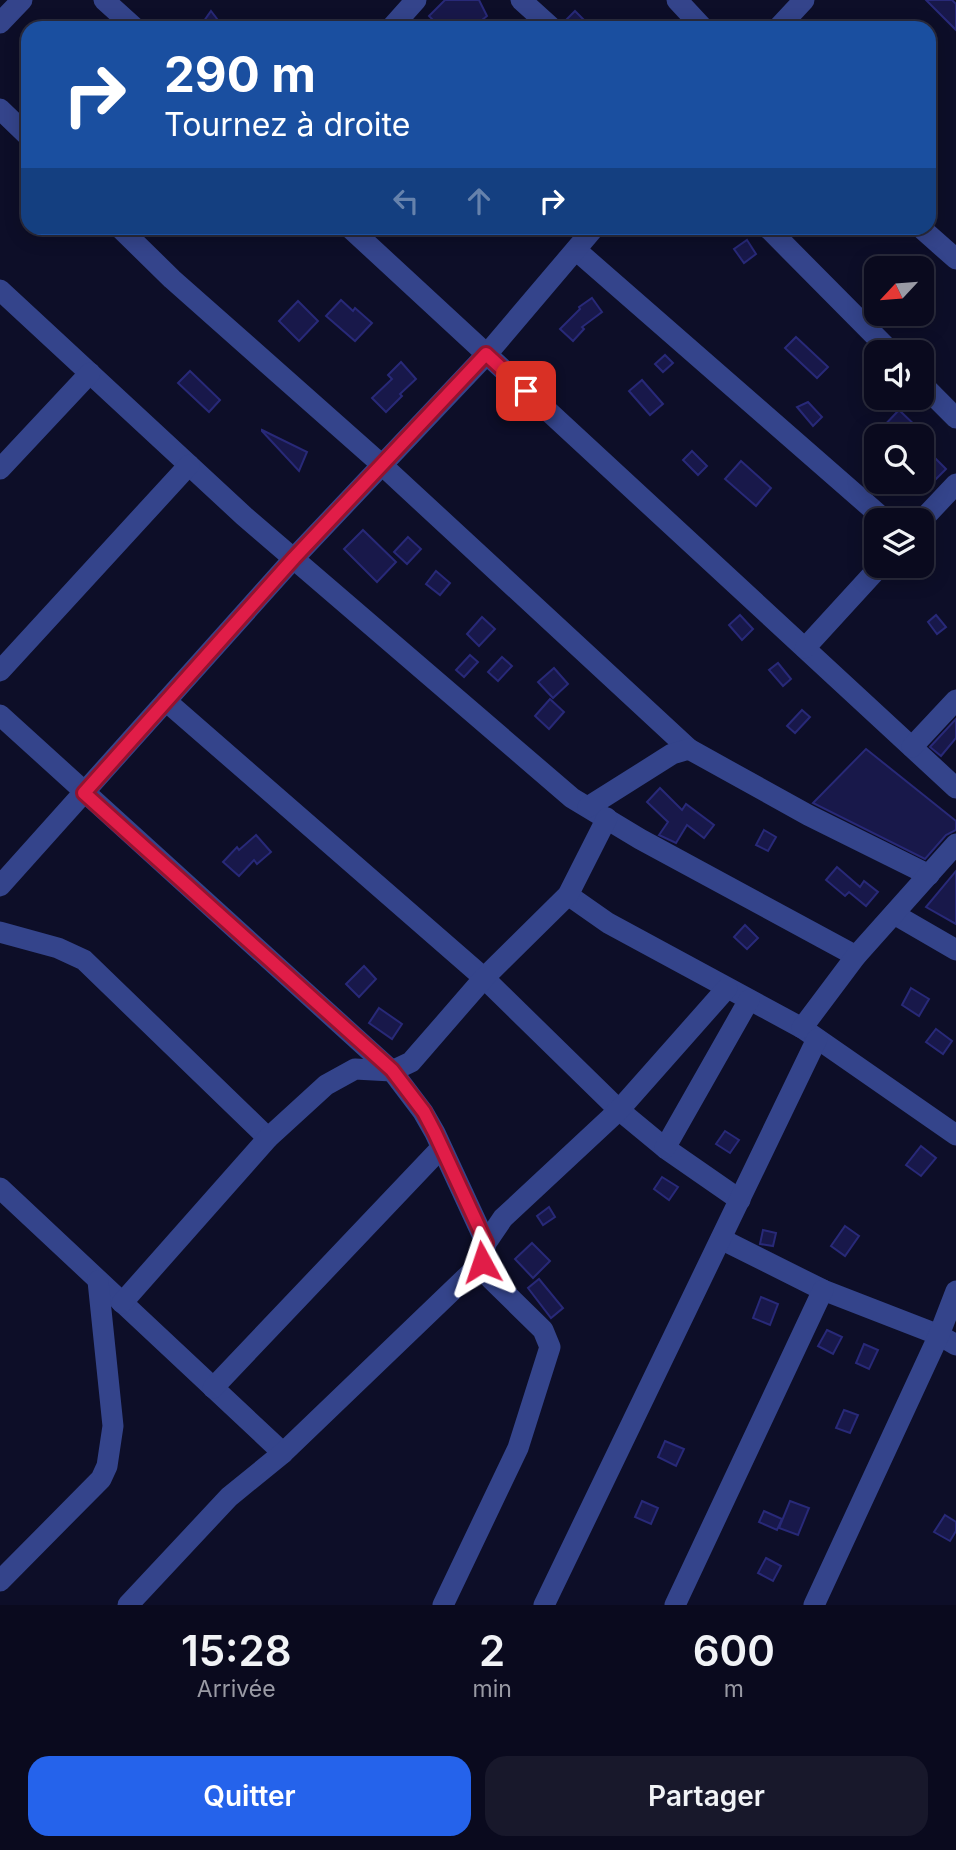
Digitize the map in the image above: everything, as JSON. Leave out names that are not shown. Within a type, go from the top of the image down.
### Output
[{"type":"street","points":[[0,23],[22,0]]},
{"type":"street","points":[[104,0],[127,21]]},
{"type":"street","points":[[397,21],[416,0]]},
{"type":"street","points":[[522,0],[544,21]]},
{"type":"street","points":[[677,0],[696,21]]},
{"type":"street","points":[[784,21],[804,0]]},
{"type":"street","points":[[0,109],[21,129]]},
{"type":"street","points":[[127,235],[172,279],[382,466],[689,749],[808,815],[929,874]]},
{"type":"street","points":[[358,235],[956,788]]},
{"type":"street","points":[[0,886],[294,558],[486,354],[588,235]]},
{"type":"street","points":[[775,235],[879,340]]},
{"type":"street","points":[[928,235],[956,259]]},
{"type":"street","points":[[576,250],[871,508]]},
{"type":"street","points":[[0,290],[189,465],[572,798],[639,839],[856,956]]},
{"type":"street","points":[[0,469],[90,373]]},
{"type":"street","points":[[934,396],[956,418]]},
{"type":"street","points":[[0,671],[189,465]]},
{"type":"street","points":[[933,508],[956,484]]},
{"type":"street","points":[[805,648],[869,578]]},
{"type":"street","points":[[912,747],[956,700]]},
{"type":"street","points":[[166,701],[484,978],[619,1110],[665,1148],[740,1200]]},
{"type":"street","points":[[0,715],[392,1070],[424,1112],[484,1253],[491,1279],[543,1330],[550,1347],[518,1448],[443,1605]]},
{"type":"street","points":[[122,1303],[268,1138],[326,1085],[355,1069],[392,1070],[411,1062],[484,978],[568,895],[597,812],[673,754],[689,749]]},
{"type":"street","points":[[544,1605],[740,1200],[809,1034],[856,956],[956,844]]},
{"type":"street","points":[[568,895],[608,923],[809,1034],[956,1135]]},
{"type":"street","points":[[894,914],[956,950]]},
{"type":"street","points":[[0,932],[58,948],[84,960],[268,1138]]},
{"type":"street","points":[[128,1605],[229,1497],[283,1453],[484,1253],[503,1218],[619,1110],[727,988]]},
{"type":"street","points":[[665,1148],[749,1000]]},
{"type":"street","points":[[213,1388],[441,1148]]},
{"type":"street","points":[[0,1188],[283,1453]]},
{"type":"street","points":[[721,1240],[823,1290],[948,1340]]},
{"type":"street","points":[[0,1581],[101,1479],[107,1465],[113,1426],[97,1281]]},
{"type":"street","points":[[675,1605],[823,1290]]},
{"type":"street","points":[[822,1602],[948,1340],[956,1291]]},
{"type":"building","points":[[445,0],[479,0],[487,16],[481,21],[434,21],[429,16]]},
{"type":"building","points":[[926,0],[952,0],[956,4],[956,30]]},
{"type":"building","points":[[211,11],[219,21],[204,21]]},
{"type":"building","points":[[575,11],[585,21],[569,21],[567,19]]},
{"type":"building","points":[[747,240],[756,254],[744,263],[734,249]]},
{"type":"building","points":[[592,298],[602,312],[582,327],[584,329],[573,341],[560,329],[579,307]]},
{"type":"building","points":[[341,300],[372,323],[355,341],[326,316]]},
{"type":"building","points":[[298,301],[318,321],[299,341],[279,321]]},
{"type":"building","points":[[796,337],[828,367],[817,378],[785,348]]},
{"type":"building","points":[[665,355],[673,363],[663,372],[655,364]]},
{"type":"building","points":[[401,362],[416,379],[386,412],[372,398],[392,379],[388,375]]},
{"type":"building","points":[[190,371],[220,400],[209,412],[178,383]]},
{"type":"building","points":[[642,380],[663,404],[650,415],[629,391]]},
{"type":"building","points":[[808,402],[822,417],[813,426],[797,407]]},
{"type":"building","points":[[899,410],[914,424],[886,424]]},
{"type":"building","points":[[262,431],[307,452],[299,471]]},
{"type":"building","points":[[692,451],[707,466],[698,475],[683,460]]},
{"type":"building","points":[[934,457],[946,469],[934,481]]},
{"type":"building","points":[[741,461],[771,488],[756,506],[725,479]]},
{"type":"building","points":[[363,530],[396,562],[377,582],[344,549]]},
{"type":"building","points":[[408,537],[421,549],[407,564],[394,552]]},
{"type":"building","points":[[436,571],[450,583],[440,595],[426,584]]},
{"type":"building","points":[[740,615],[753,629],[742,640],[729,625]]},
{"type":"building","points":[[936,615],[946,627],[937,634],[928,622]]},
{"type":"building","points":[[482,617],[495,629],[479,646],[467,634]]},
{"type":"building","points":[[470,655],[478,662],[464,677],[456,670]]},
{"type":"building","points":[[502,657],[512,666],[498,681],[488,672]]},
{"type":"building","points":[[778,663],[791,679],[783,686],[769,670]]},
{"type":"building","points":[[554,668],[568,684],[553,698],[538,682]]},
{"type":"building","points":[[550,699],[564,712],[549,729],[535,716]]},
{"type":"building","points":[[802,710],[810,717],[795,733],[787,726]]},
{"type":"building","points":[[956,719],[956,738],[941,756],[930,747]]},
{"type":"building","points":[[866,749],[956,821],[956,830],[946,835],[925,859],[813,803]]},
{"type":"building","points":[[660,788],[682,810],[686,804],[714,825],[704,838],[687,825],[676,843],[659,835],[668,822],[647,802]]},
{"type":"building","points":[[764,830],[776,837],[768,851],[756,845]]},
{"type":"building","points":[[256,835],[271,852],[257,864],[254,860],[239,876],[223,862],[237,847],[239,850]]},
{"type":"building","points":[[837,867],[860,887],[864,881],[878,892],[866,906],[849,892],[845,896],[826,880]]},
{"type":"building","points":[[956,871],[956,924],[926,907]]},
{"type":"building","points":[[745,925],[758,938],[747,949],[734,937]]},
{"type":"building","points":[[364,966],[376,979],[359,997],[346,984]]},
{"type":"building","points":[[911,988],[929,999],[919,1016],[902,1005]]},
{"type":"building","points":[[379,1008],[402,1024],[392,1039],[369,1023]]},
{"type":"building","points":[[936,1029],[952,1041],[943,1054],[926,1042]]},
{"type":"building","points":[[725,1131],[739,1140],[730,1153],[716,1144]]},
{"type":"building","points":[[921,1146],[936,1158],[921,1176],[906,1165]]},
{"type":"building","points":[[662,1177],[678,1187],[669,1200],[654,1189]]},
{"type":"building","points":[[549,1207],[555,1217],[543,1225],[537,1216]]},
{"type":"building","points":[[845,1226],[859,1236],[845,1256],[831,1246]]},
{"type":"building","points":[[763,1230],[776,1233],[773,1246],[760,1244]]},
{"type":"building","points":[[532,1243],[550,1261],[533,1278],[515,1259]]},
{"type":"building","points":[[539,1279],[563,1308],[551,1318],[528,1288]]},
{"type":"building","points":[[761,1297],[778,1304],[770,1325],[753,1318]]},
{"type":"building","points":[[827,1330],[842,1337],[833,1354],[818,1346]]},
{"type":"building","points":[[864,1344],[878,1350],[869,1369],[856,1363]]},
{"type":"building","points":[[844,1410],[858,1415],[850,1433],[836,1428]]},
{"type":"building","points":[[665,1441],[684,1449],[676,1466],[658,1457]]},
{"type":"building","points":[[642,1501],[658,1508],[651,1524],[635,1517]]},
{"type":"building","points":[[790,1501],[809,1508],[798,1535],[779,1528]]},
{"type":"building","points":[[764,1511],[782,1519],[777,1530],[759,1522]]},
{"type":"building","points":[[945,1515],[956,1522],[956,1531],[950,1541],[934,1532]]},
{"type":"building","points":[[766,1558],[781,1566],[773,1581],[758,1573]]},
{"type":"route","points":[[482,1262],[486,1243],[435,1133],[424,1112],[392,1070],[84,793],[294,558],[486,354],[526,391]]}]
